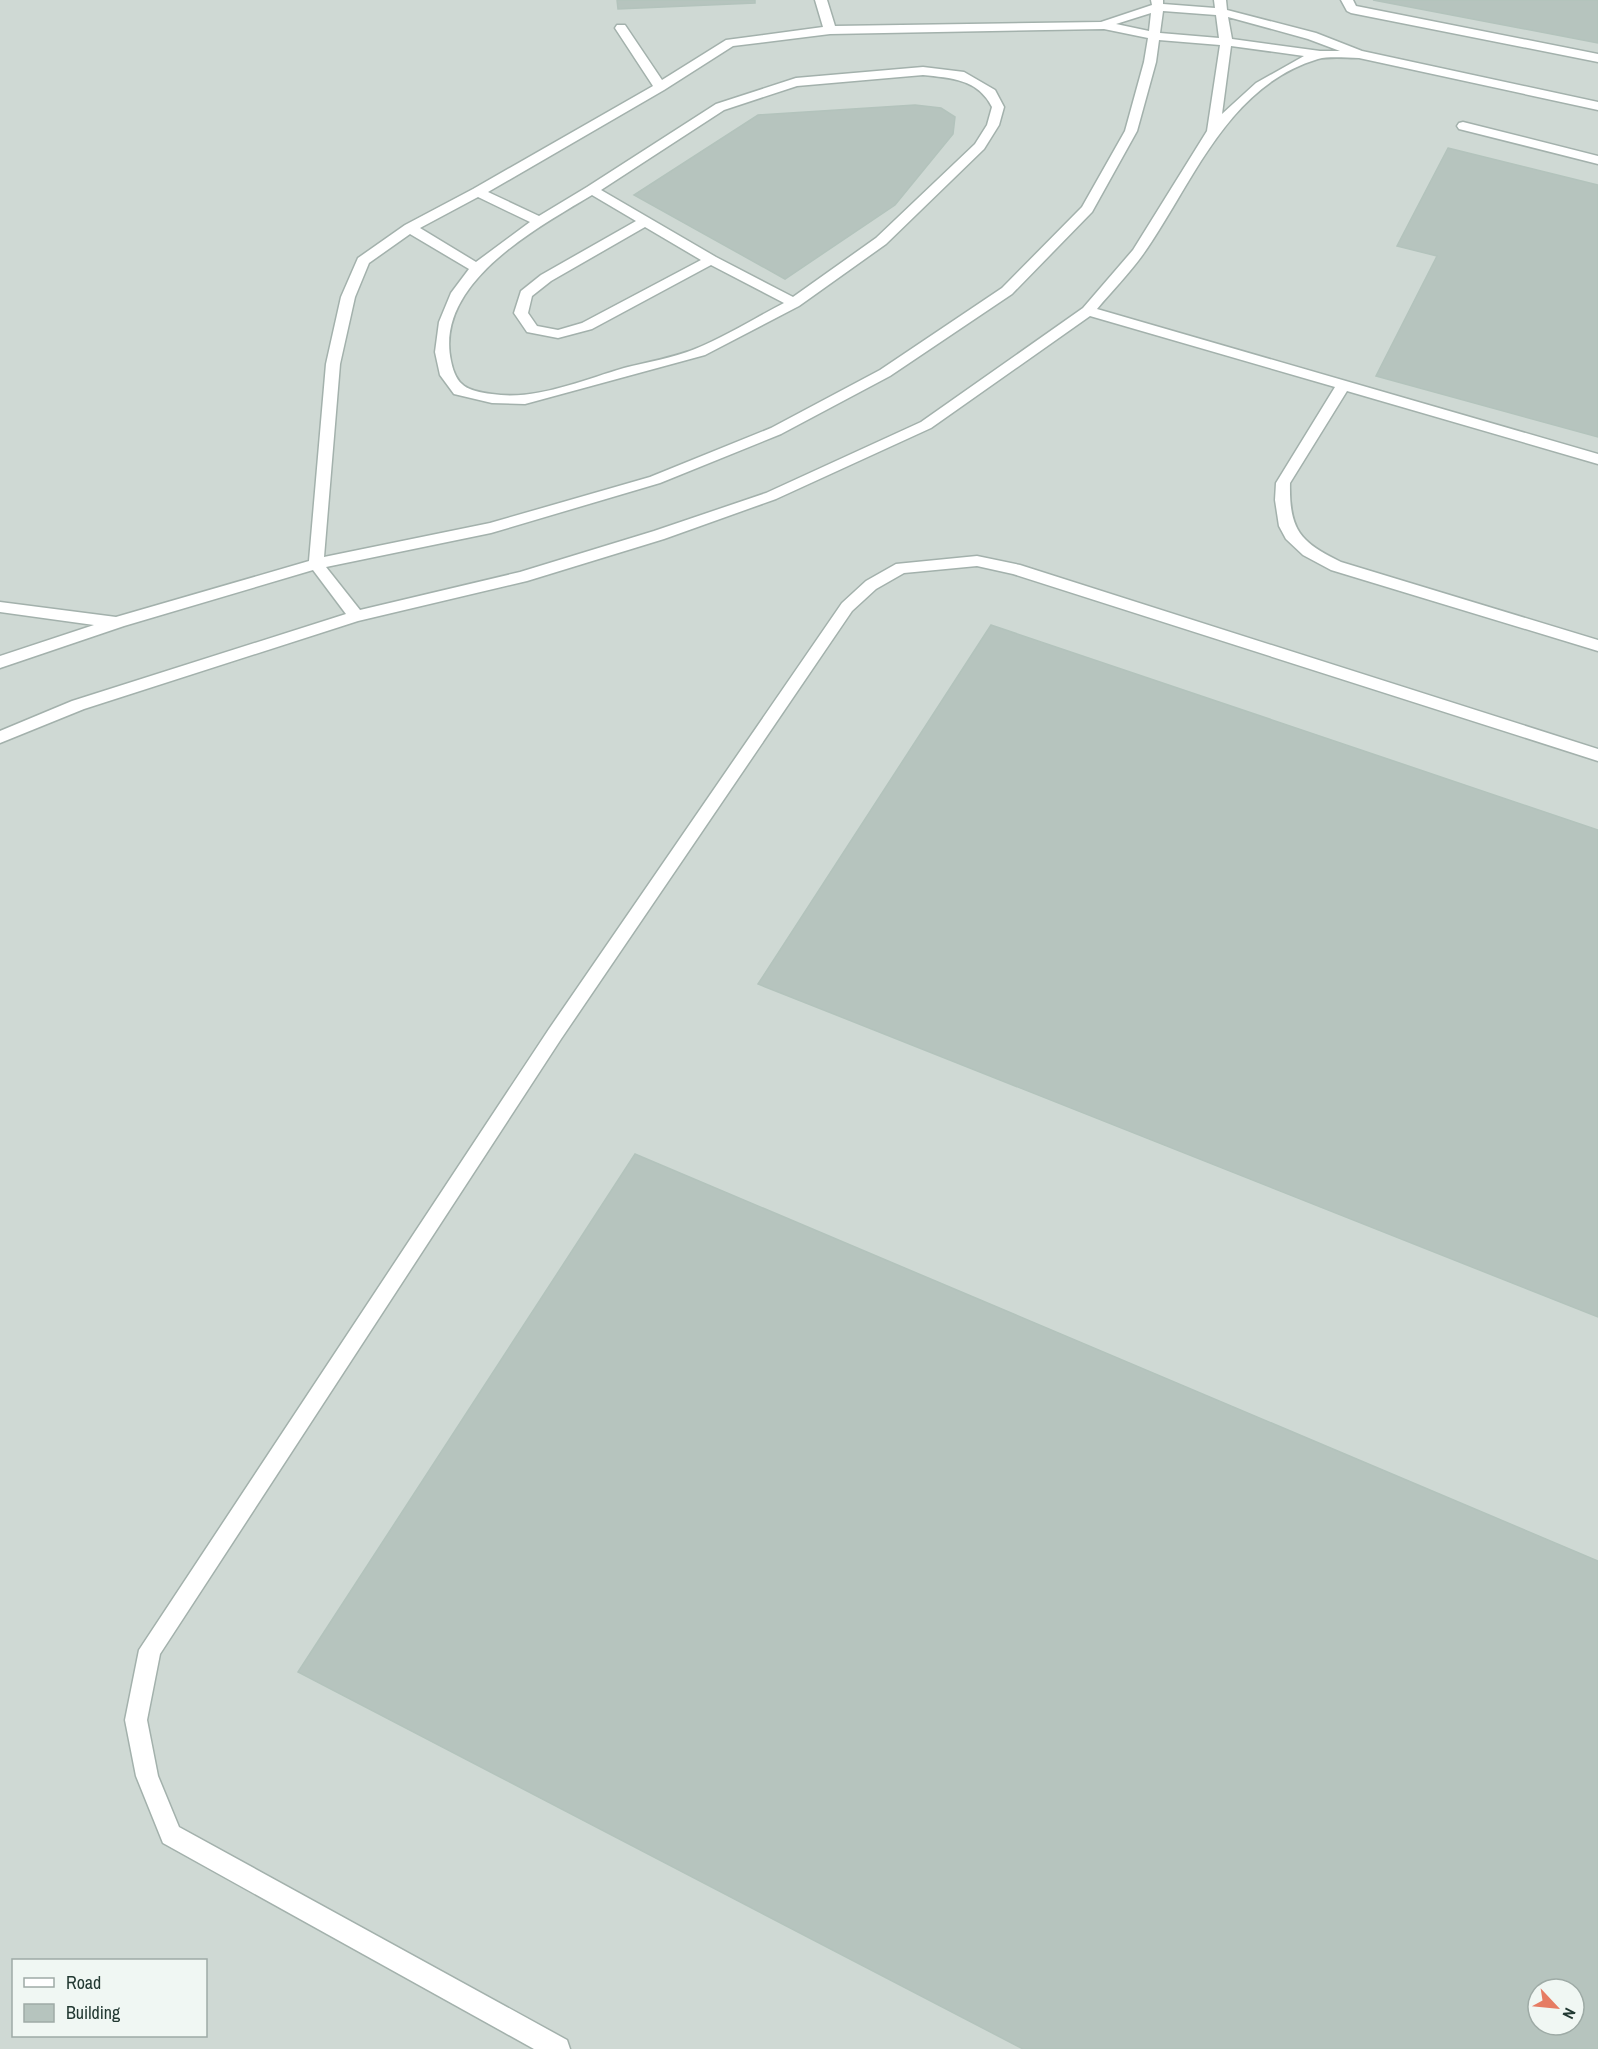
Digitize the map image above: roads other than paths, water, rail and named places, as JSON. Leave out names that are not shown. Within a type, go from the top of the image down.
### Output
[{"type":"street","points":[[821,0],[830,30]]},
{"type":"street","points":[[1347,0],[1351,9],[1598,58]]},
{"type":"street","points":[[1104,25],[1158,4],[1221,6],[1359,54],[1598,106]]},
{"type":"street","points":[[0,662],[119,622],[316,564],[491,528],[655,480],[776,431],[885,373],[1007,291],[1087,209],[1131,131],[1150,62],[1158,4]]},
{"type":"street","points":[[1213,131],[1226,42],[1221,6]]},
{"type":"street","points":[[357,616],[316,564],[333,364],[348,297],[363,261],[410,228],[478,192],[660,87],[706,56],[730,43],[830,30],[1104,25],[1154,36],[1226,42],[1320,55],[1359,54]]},
{"type":"street","points":[[621,28],[660,87]]},
{"type":"street","points":[[0,737],[78,705],[357,616],[522,577],[659,535],[771,496],[926,425],[1088,311],[1138,252],[1213,131],[1235,105],[1293,64],[1320,55]]},
{"type":"street","points":[[923,71],[964,76],[991,93],[998,107],[993,125],[980,146],[881,241],[794,303],[700,352],[525,400],[492,399],[459,391],[447,375],[442,352],[446,321],[458,293],[477,268],[539,221],[592,190],[720,107],[796,82],[923,71]]},
{"type":"street","points":[[1463,126],[1598,160]]},
{"type":"street","points":[[592,190],[711,260],[794,303]]},
{"type":"street","points":[[478,192],[539,221]]},
{"type":"street","points":[[646,220],[546,278],[526,294],[521,313],[532,329],[558,334],[587,326],[711,260]]},
{"type":"street","points":[[410,228],[477,268]]},
{"type":"street","points":[[1088,311],[1598,459]]},
{"type":"street","points":[[1344,385],[1283,483],[1282,502],[1285,523],[1293,537],[1307,553],[1336,566],[1598,646]]},
{"type":"street","points":[[558,2049],[171,1835],[147,1776],[136,1720],[150,1650],[555,1034],[847,607],[871,585],[901,567],[977,561],[1015,568],[1598,755]]},
{"type":"street","points":[[0,607],[119,622]]}]
